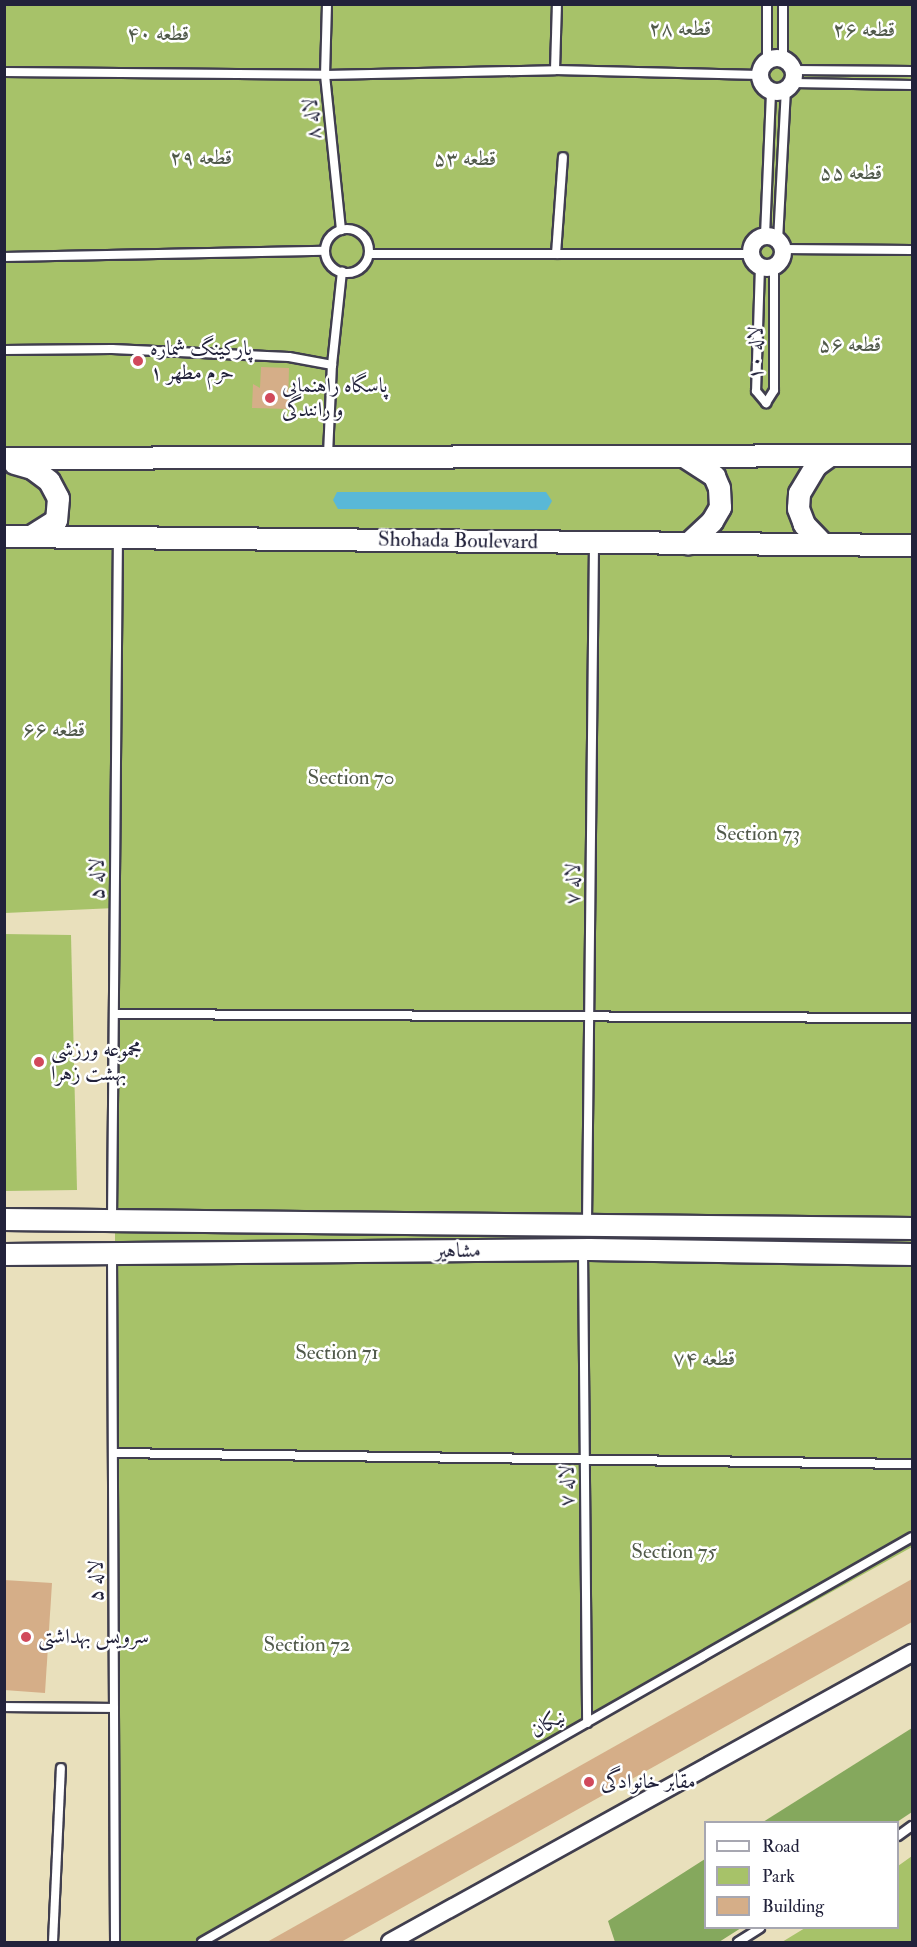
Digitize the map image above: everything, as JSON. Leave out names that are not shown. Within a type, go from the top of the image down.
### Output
[{"type":"street","points":[[762,262],[775,242]]},
{"type":"street","points":[[762,262],[753,244],[775,242]]},
{"type":"street","points":[[4,459],[328,455],[912,455]]},
{"type":"street","points":[[682,455],[708,471],[719,488],[720,507],[712,521],[688,543]]},
{"type":"street","points":[[823,544],[804,524],[798,508],[800,493],[807,479],[816,465],[830,455]]},
{"type":"street","points":[[4,459],[32,468],[49,481],[58,498],[56,520],[32,535]]},
{"type":"street","name":"Shohada Boulevard","points":[[4,536],[912,545]]},
{"type":"street","name":"مشاهیر","points":[[4,1220],[912,1228]]},
{"type":"street","name":"مشاهیر","points":[[4,1254],[112,1255],[583,1249],[912,1254]]},
{"type":"street","points":[[390,1942],[912,1653]]},
{"type":"lane","name":"لاله ۸","points":[[327,4],[326,75],[341,230]]},
{"type":"lane","points":[[555,70],[557,4]]},
{"type":"lane","points":[[767,4],[779,75],[775,242]]},
{"type":"lane","points":[[775,242],[783,4]]},
{"type":"lane","points":[[4,72],[326,75],[555,70],[779,75],[912,71]]},
{"type":"lane","points":[[779,75],[912,85]]},
{"type":"lane","points":[[556,254],[563,157]]},
{"type":"lane","points":[[341,230],[361,235],[369,254],[362,267],[342,272],[330,265],[325,251],[329,238],[341,230]]},
{"type":"lane","points":[[775,242],[912,250]]},
{"type":"lane","points":[[4,256],[325,251]]},
{"type":"lane","points":[[369,254],[556,254],[762,262]]},
{"type":"lane","name":"لاله ۱۰","points":[[762,262],[774,390],[766,403],[756,391],[762,262]]},
{"type":"lane","points":[[328,455],[332,364],[342,272]]},
{"type":"lane","points":[[4,350],[112,349],[265,356],[332,364]]},
{"type":"lane","name":"لاله ۵","points":[[112,1221],[118,537]]},
{"type":"lane","name":"لاله ۷","points":[[586,1225],[594,543]]},
{"type":"lane","points":[[114,1014],[912,1018]]},
{"type":"lane","name":"لاله ۷","points":[[583,1249],[587,1723]]},
{"type":"lane","name":"لاله ۵","points":[[112,1255],[115,1942]]},
{"type":"lane","points":[[113,1453],[585,1457],[912,1464]]},
{"type":"lane","name":"نیکان","points":[[202,1942],[912,1537]]},
{"type":"lane","points":[[4,1707],[114,1708]]},
{"type":"lane","points":[[54,1942],[61,1768]]},
{"type":"lane","points":[[899,1835],[912,1826]]},
{"type":"lane","points":[[738,1942],[758,1929]]},
{"type":"green space","points":[[5,5],[912,5],[912,1547],[204,1942],[115,1942],[115,908],[5,913]]},
{"type":"green space","name":"مجموعه ورزشی بهشت زهرا","points":[[4,934],[71,935],[77,1190],[5,1191]]},
{"type":"green space","points":[[912,1728],[912,1812],[898,1821],[765,1821]]},
{"type":"green space","points":[[912,1856],[912,1942],[782,1942],[803,1929],[899,1929],[899,1865]]},
{"type":"green space","points":[[704,1860],[704,1929],[739,1929],[719,1942],[615,1942],[608,1921]]},
{"type":"water","points":[[337,492],[546,492],[552,501],[547,510],[338,509],[333,500]]},
{"type":"building","name":"پاسگاه راهنمایی و رانندگی","points":[[261,367],[289,368],[288,409],[252,408],[253,384],[260,388]]},
{"type":"building","name":"مقابر خانوادگی","points":[[912,1579],[912,1622],[341,1942],[267,1942]]},
{"type":"building","name":"سرویس بهداشتی","points":[[4,1580],[52,1583],[45,1693],[4,1690]]},
{"type":"place","name":"پارکینگ شماره ۱ حرم مطهر","points":[[138,361]]},
{"type":"place","name":"پاسگاه راهنمایی و رانندگی","points":[[270,398]]},
{"type":"place","name":"مجموعه ورزشی بهشت زهرا","points":[[39,1062]]},
{"type":"place","name":"سرویس بهداشتی","points":[[26,1637]]},
{"type":"place","name":"مقابر خانوادگی","points":[[589,1782]]},
{"type":"park label","name":"قطعه ۲۸","points":[[680,29]]},
{"type":"park label","name":"قطعه ۲۶","points":[[864,30]]},
{"type":"park label","name":"قطعه ۴۰","points":[[158,34]]},
{"type":"park label","name":"قطعه ۲۹","points":[[201,158]]},
{"type":"park label","name":"قطعه ۵۳","points":[[465,159]]},
{"type":"park label","name":"قطعه ۵۵","points":[[851,173]]},
{"type":"park label","name":"قطعه ۵۶","points":[[850,345]]},
{"type":"park label","name":"قطعه ۶۶","points":[[54,730]]},
{"type":"park label","name":"Section 70","points":[[351,778]]},
{"type":"park label","name":"Section 73","points":[[758,834]]},
{"type":"park label","name":"Section 71","points":[[337,1353]]},
{"type":"park label","name":"قطعه ۷۴","points":[[704,1359]]},
{"type":"park label","name":"Section 75","points":[[674,1552]]},
{"type":"park label","name":"Section 72","points":[[307,1645]]}]
